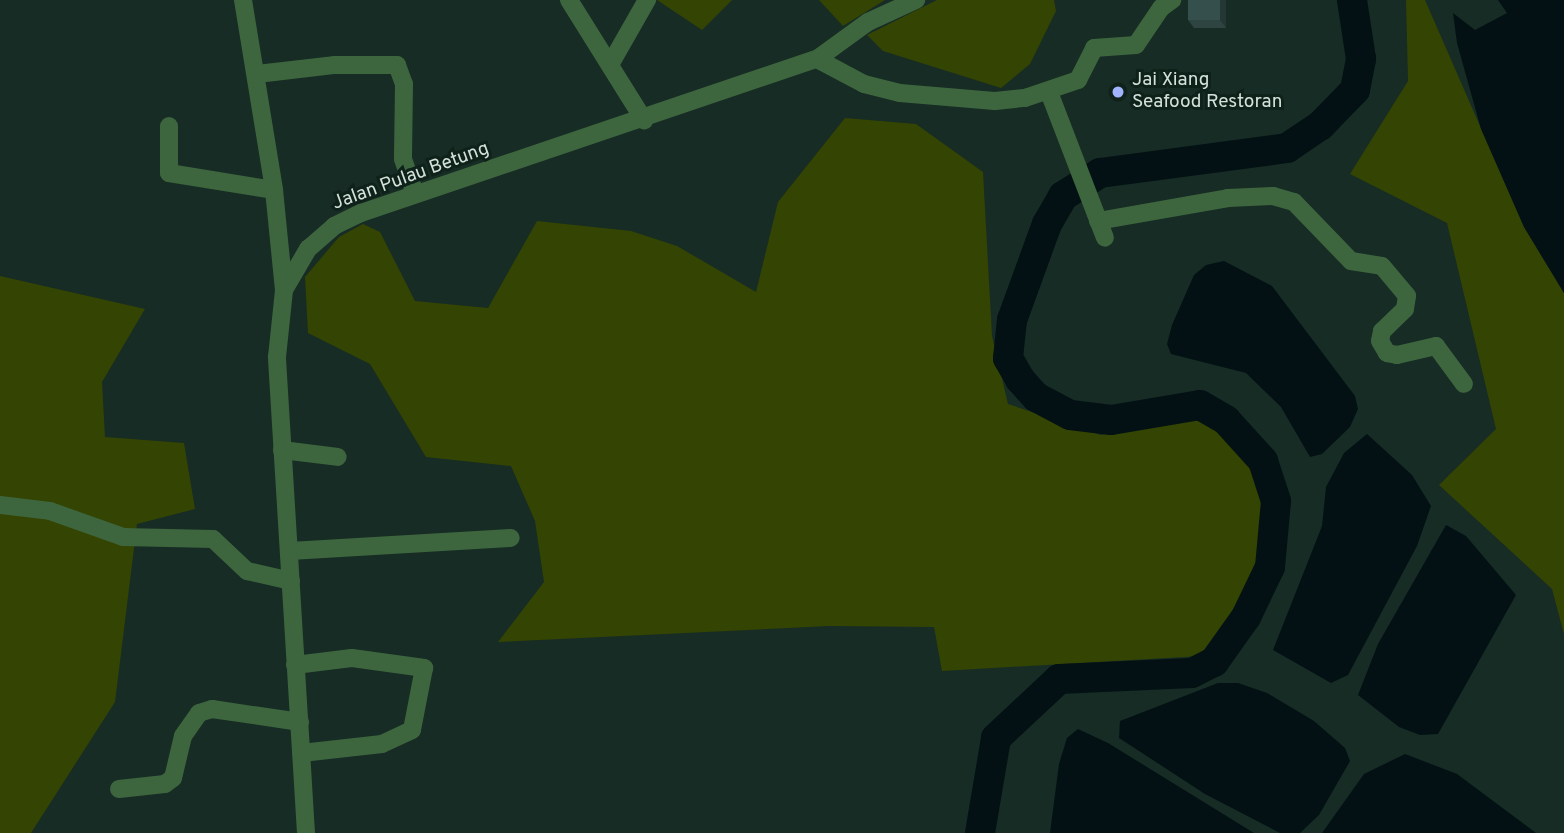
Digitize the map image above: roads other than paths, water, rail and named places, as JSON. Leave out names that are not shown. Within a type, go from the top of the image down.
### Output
[{"type":"street","points":[[243,0],[274,190],[284,290]]},
{"type":"street","points":[[569,0],[581,25],[611,63],[644,120]]},
{"type":"street","points":[[611,63],[647,0]]},
{"type":"street","name":"Jalan Pulau Betung","points":[[306,833],[277,357],[284,290],[308,249],[334,226],[415,194],[644,120],[817,59],[868,22],[916,0]]},
{"type":"street","points":[[817,59],[864,84],[900,93],[995,101],[1049,92],[1082,77],[1094,48],[1140,43],[1160,3]]},
{"type":"street","points":[[257,74],[335,65],[397,65],[404,84],[403,159],[415,194]]},
{"type":"street","points":[[1049,92],[1062,133],[1100,225],[1228,198],[1273,196],[1294,202],[1351,261],[1382,266],[1407,296],[1405,309],[1382,331],[1380,341],[1387,353],[1397,355],[1436,346],[1464,384]]},
{"type":"street","points":[[169,126],[169,173],[274,190]]},
{"type":"street","points":[[282,450],[338,457]]},
{"type":"street","points":[[0,505],[50,511],[123,537],[214,539],[247,570],[291,582]]},
{"type":"street","points":[[290,551],[511,538]]},
{"type":"street","points":[[295,665],[352,658],[424,668],[412,730],[382,744],[302,752]]},
{"type":"street","points":[[119,789],[165,784],[173,778],[183,736],[199,713],[212,709],[300,722]]},
{"type":"waterway","points":[[980,833],[996,738],[1059,679],[1192,673],[1214,662],[1246,617],[1270,567],[1276,501],[1263,461],[1226,420],[1200,405],[1111,420],[1070,415],[1036,397],[1020,379],[1008,358],[1012,320],[1047,224],[1063,196],[1100,173],[1287,148],[1320,126],[1355,90],[1361,59],[1352,0]]},
{"type":"place","name":"Jai Xiang Seafood Restoran","points":[[1118,92]]}]
